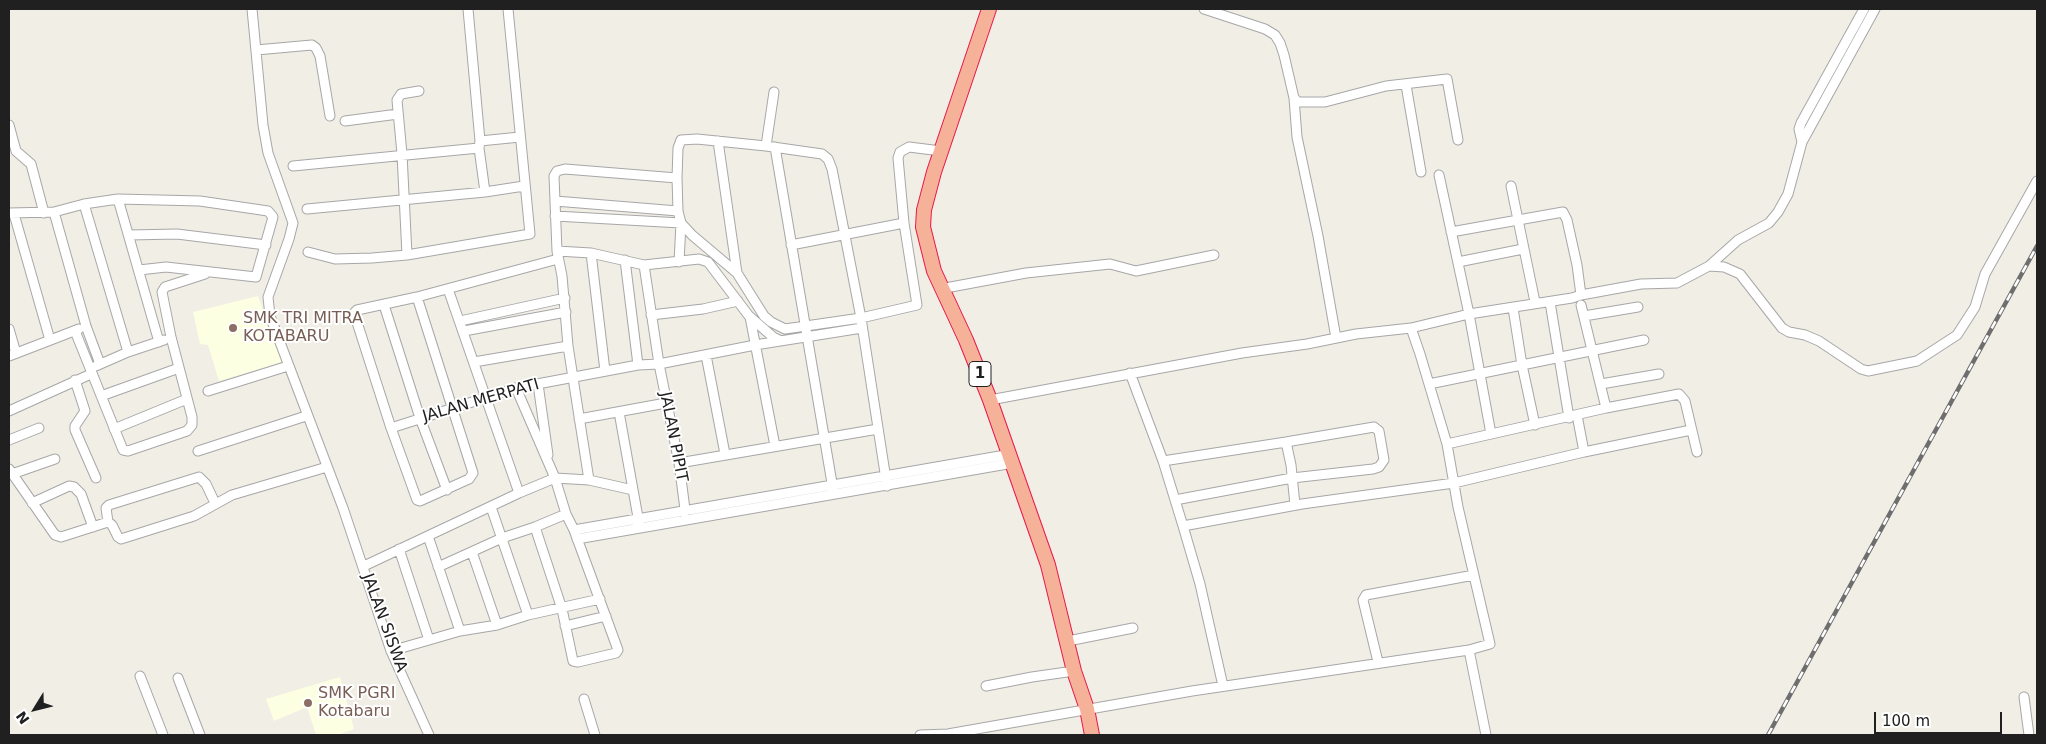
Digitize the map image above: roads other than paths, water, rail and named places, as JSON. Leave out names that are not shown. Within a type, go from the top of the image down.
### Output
[{"type":"highway","name":"1","points":[[987,11],[941,151],[922,219],[928,250],[940,289],[966,340],[990,400],[1048,565],[1074,671],[1087,709],[1092,735]]},
{"type":"street","name":"JALAN SISWA","points":[[252,9],[263,126],[268,153],[293,223],[268,297],[268,305],[306,416],[364,566],[392,651],[429,735]]},
{"type":"street","points":[[468,9],[479,145],[485,192]]},
{"type":"street","points":[[308,252],[335,259],[372,258],[407,255],[530,234],[508,9]]},
{"type":"street","points":[[1204,9],[1265,29],[1274,35],[1284,55],[1294,98],[1297,136],[1318,236],[1336,338]]},
{"type":"street","points":[[1802,142],[1798,130],[1801,123],[1864,9]]},
{"type":"street","points":[[990,400],[1130,373],[1336,338],[1411,328],[1469,314],[1513,308],[1535,302],[1550,302],[1641,284],[1677,282],[1709,266],[1738,240],[1769,223],[1778,212],[1788,194],[1802,142],[1875,9]]},
{"type":"street","points":[[256,50],[312,45],[316,48],[320,56],[330,116]]},
{"type":"street","points":[[1294,98],[1298,102],[1318,103],[1386,86],[1447,79],[1458,140]]},
{"type":"street","points":[[1406,85],[1421,172]]},
{"type":"street","points":[[407,255],[402,154],[397,100],[402,94],[419,91]]},
{"type":"street","points":[[766,146],[774,92]]},
{"type":"street","points":[[344,121],[398,114]]},
{"type":"street","points":[[9,124],[16,151],[31,164],[44,213]]},
{"type":"street","points":[[293,166],[479,145],[520,137]]},
{"type":"street","points":[[678,262],[681,223],[678,211],[678,148],[681,140],[697,139],[775,147],[822,154],[828,159],[832,169],[862,328],[886,481]]},
{"type":"street","points":[[718,141],[737,273]]},
{"type":"street","points":[[775,147],[833,490]]},
{"type":"street","points":[[806,331],[917,305],[904,223],[898,154],[909,147],[941,151]]},
{"type":"street","points":[[589,480],[568,346],[565,298],[558,255],[554,176],[557,171],[566,169],[678,178]]},
{"type":"street","points":[[1439,175],[1469,314],[1491,434]]},
{"type":"street","points":[[1709,266],[1724,267],[1740,274],[1782,328],[1819,341],[1861,369],[1868,371],[1917,361],[1957,335],[1975,307],[1985,274],[2037,181]]},
{"type":"street","points":[[307,209],[485,192],[524,186]]},
{"type":"street","points":[[1511,186],[1535,302]]},
{"type":"street","points":[[118,199],[159,342]]},
{"type":"street","points":[[50,340],[12,213],[54,212],[84,204],[118,199],[200,201],[268,211],[274,220],[256,277],[166,267],[139,270]]},
{"type":"street","points":[[555,202],[678,211]]},
{"type":"street","points":[[84,204],[128,352]]},
{"type":"street","points":[[54,212],[86,326],[100,364]]},
{"type":"street","points":[[1451,232],[1559,212],[1565,214],[1577,265],[1581,295]]},
{"type":"street","points":[[555,216],[681,223],[692,235],[737,273],[764,316],[770,322],[784,329],[806,331],[862,328]]},
{"type":"street","points":[[791,245],[904,223]]},
{"type":"street","points":[[129,235],[177,234],[266,245]]},
{"type":"street","points":[[1458,262],[1523,249]]},
{"type":"street","points":[[591,253],[605,372]]},
{"type":"street","points":[[417,297],[473,473],[469,480],[421,501],[417,500],[391,428],[354,315],[357,310],[448,289],[558,255],[591,253],[644,265],[699,260],[708,262],[750,316],[773,337],[781,341]]},
{"type":"street","points":[[940,289],[1026,273],[1110,264],[1136,271],[1214,256]]},
{"type":"street","points":[[625,260],[638,364]]},
{"type":"street","name":"JALAN PIPIT","points":[[644,265],[659,364],[679,463],[686,516]]},
{"type":"street","points":[[75,331],[120,446],[126,452],[186,431],[192,425],[192,421],[171,337],[162,289],[207,273]]},
{"type":"street","points":[[448,289],[519,493]]},
{"type":"street","points":[[460,321],[565,298]]},
{"type":"street","points":[[651,314],[703,309],[738,301]]},
{"type":"street","points":[[1550,302],[1558,357],[1584,452]]},
{"type":"street","points":[[384,304],[420,418],[447,490]]},
{"type":"street","points":[[1582,305],[1606,408]]},
{"type":"street","points":[[1584,316],[1638,307]]},
{"type":"street","points":[[1513,308],[1522,365],[1535,425]]},
{"type":"street","points":[[464,331],[566,312]]},
{"type":"street","points":[[750,316],[775,446]]},
{"type":"street","points":[[9,329],[12,355],[86,326]]},
{"type":"street","points":[[920,735],[948,734],[1223,686],[1468,650],[1490,644],[1447,444],[1411,328]]},
{"type":"street","name":"JALAN MERPATI","points":[[391,428],[516,388],[638,364],[659,364],[781,341],[806,331]]},
{"type":"street","points":[[9,411],[75,380],[100,364],[171,337]]},
{"type":"street","points":[[1429,384],[1644,340]]},
{"type":"street","points":[[474,362],[568,346]]},
{"type":"street","points":[[706,355],[725,454]]},
{"type":"street","points":[[208,391],[288,366]]},
{"type":"street","points":[[101,396],[179,368]]},
{"type":"street","points":[[1130,373],[1163,462],[1183,526],[1200,584],[1223,686]]},
{"type":"street","points":[[1601,384],[1659,374]]},
{"type":"street","points":[[75,380],[85,411],[75,426],[75,430],[96,478]]},
{"type":"street","points":[[538,384],[549,466]]},
{"type":"street","points":[[516,388],[554,478],[566,514],[600,599],[618,650],[613,654],[574,662],[562,609],[535,527]]},
{"type":"street","points":[[1447,444],[1606,408],[1679,394],[1685,401],[1697,452]]},
{"type":"street","points":[[114,429],[187,399]]},
{"type":"street","points":[[579,419],[666,403]]},
{"type":"street","points":[[619,412],[639,523]]},
{"type":"street","points":[[198,451],[306,416]]},
{"type":"street","points":[[1163,462],[1374,427],[1379,430],[1384,460],[1379,467],[1292,478],[1175,500]]},
{"type":"street","points":[[9,440],[40,428]]},
{"type":"street","points":[[679,463],[878,429]]},
{"type":"street","points":[[1183,526],[1295,505],[1454,483],[1584,452],[1691,430]]},
{"type":"street","points":[[1286,442],[1295,505]]},
{"type":"street","points":[[55,459],[10,471],[55,536],[58,537],[108,522]]},
{"type":"street","points":[[576,535],[1012,459]]},
{"type":"street","points":[[215,503],[206,484],[198,477],[109,505],[106,508],[108,522],[112,525],[118,537],[123,538],[205,512],[215,503],[232,495],[327,467]]},
{"type":"street","points":[[364,566],[554,478],[589,480],[633,490]]},
{"type":"street","points":[[32,502],[69,486],[74,487],[80,494],[93,527]]},
{"type":"street","points":[[491,507],[528,615]]},
{"type":"street","points":[[438,567],[502,538],[566,514]]},
{"type":"street","points":[[428,536],[460,631]]},
{"type":"street","points":[[399,549],[429,640]]},
{"type":"street","points":[[472,552],[497,625]]},
{"type":"street","points":[[1378,662],[1363,600],[1366,594],[1474,575]]},
{"type":"street","points":[[392,651],[460,631],[497,625],[528,615],[562,609],[600,599]]},
{"type":"street","points":[[565,626],[606,616]]},
{"type":"street","points":[[1068,641],[1133,628]]},
{"type":"street","points":[[1468,650],[1486,735]]},
{"type":"street","points":[[986,686],[1074,671]]},
{"type":"street","points":[[140,676],[162,735]]},
{"type":"street","points":[[178,678],[200,735]]},
{"type":"street","points":[[2024,697],[2029,735]]},
{"type":"street","points":[[584,699],[595,735]]},
{"type":"railway","points":[[1768,735],[2037,246]]},
{"type":"place","name":"SMK TRI MITRA KOTABARU","points":[[233,328]]},
{"type":"place","name":"SMK PGRI Kotabaru","points":[[308,703]]}]
